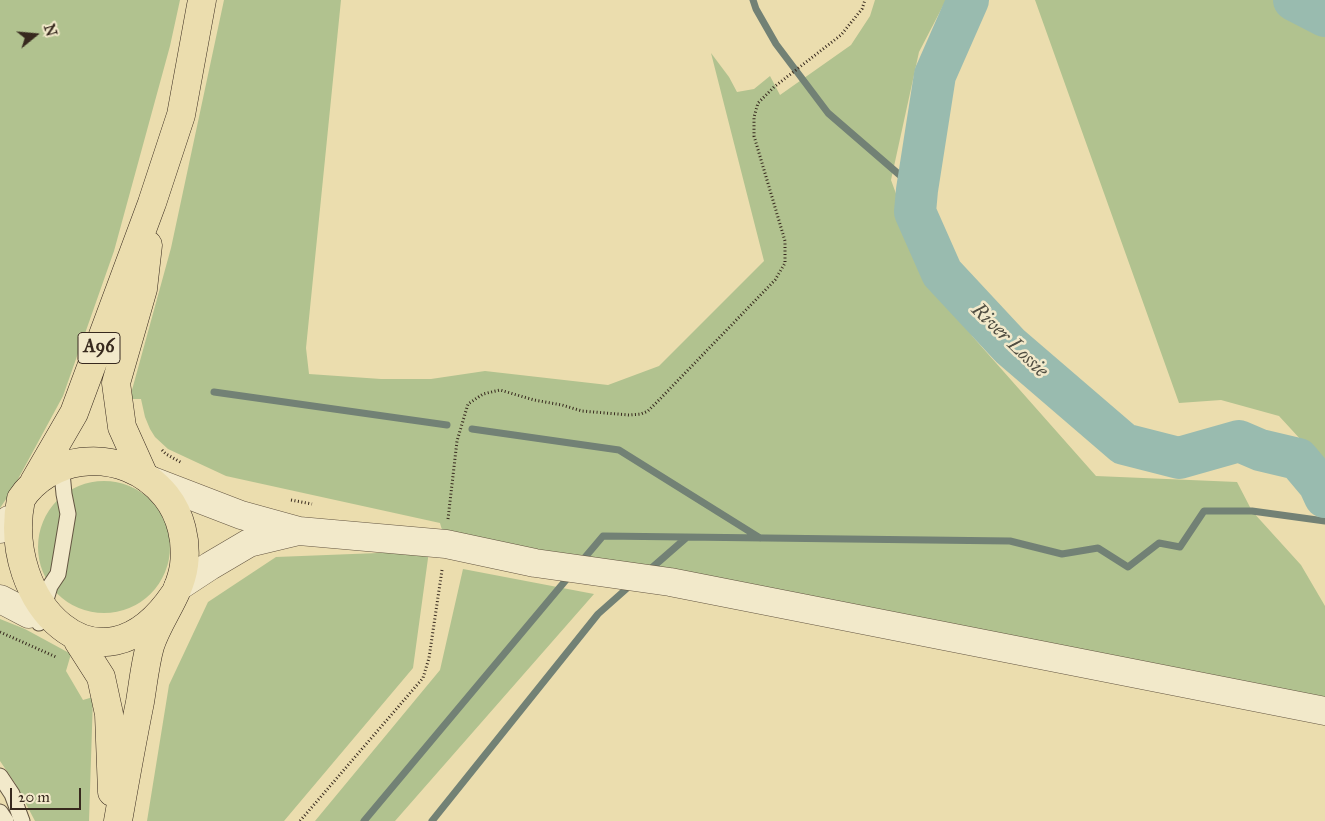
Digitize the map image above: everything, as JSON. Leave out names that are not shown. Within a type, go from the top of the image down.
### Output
[{"type":"highway","name":"A96","points":[[32,486],[74,413],[152,203],[180,115],[202,0]]},
{"type":"highway","name":"A96","points":[[147,478],[122,427],[116,383],[143,289],[152,203]]},
{"type":"highway","name":"A96","points":[[118,821],[150,646],[176,591],[184,564],[182,529],[173,507],[163,493],[147,478],[125,466],[104,461],[90,461],[61,467],[51,472],[32,486],[23,496],[5,525],[5,563],[12,590],[34,619],[51,631],[78,641],[106,642],[133,634],[146,627],[156,618],[176,591]]},
{"type":"highway","points":[[78,641],[101,677],[108,714],[114,821]]},
{"type":"street","points":[[147,478],[241,516],[299,531],[446,544],[535,563],[670,582],[1325,711]]},
{"type":"street","points":[[176,591],[210,566],[249,543],[299,531]]},
{"type":"street","points":[[0,599],[34,619]]},
{"type":"lane","points":[[34,619],[58,574],[68,514],[61,467],[60,438]]},
{"type":"lane","points":[[0,776],[12,794],[22,821]]},
{"type":"lane","points":[[0,812],[6,821]]},
{"type":"path","points":[[300,821],[422,678],[429,658],[446,544],[457,441],[468,404],[482,394],[500,390],[582,411],[629,416],[648,411],[659,400],[765,291],[775,280],[785,263],[785,242],[754,136],[754,117],[758,103],[774,87],[841,34],[862,9],[866,0]]},
{"type":"green space","points":[[0,0],[180,0],[170,46],[114,251],[63,396],[11,492],[0,508]]},
{"type":"green space","points":[[224,0],[341,0],[306,348],[309,374],[381,379],[431,379],[485,371],[608,385],[659,366],[764,261],[711,53],[729,77],[737,92],[754,89],[770,76],[780,95],[851,45],[870,16],[875,0],[946,0],[919,52],[891,180],[924,270],[973,337],[1096,476],[1237,482],[1252,511],[1301,565],[1325,606],[1325,711],[446,544],[440,523],[226,476],[168,449],[155,437],[150,429],[141,399],[132,399],[132,390],[171,248]]},
{"type":"green space","points":[[1035,0],[1277,0],[1291,19],[1325,29],[1325,466],[1279,416],[1221,400],[1179,403]]},
{"type":"green space","points":[[104,481],[117,482],[129,486],[151,500],[165,522],[169,534],[169,560],[165,572],[151,594],[129,608],[117,612],[104,613],[91,612],[79,608],[57,594],[43,572],[39,560],[38,547],[39,534],[43,522],[57,500],[79,486],[91,482]]},
{"type":"green space","points":[[429,551],[413,668],[284,821],[147,821],[169,685],[208,602],[276,557]]},
{"type":"green space","points":[[463,569],[594,594],[395,821],[315,821],[440,670]]},
{"type":"green space","points":[[0,619],[25,629],[71,654],[66,671],[83,700],[93,697],[89,821],[35,821],[15,783],[0,761]]},
{"type":"waterway","points":[[753,0],[756,9],[776,44],[828,113],[917,190]]},
{"type":"waterway","name":"River Lossie","points":[[968,0],[935,75],[917,190],[915,212],[942,273],[1010,346],[1124,444],[1179,458],[1239,441],[1260,450],[1298,459],[1319,484],[1325,497]]},
{"type":"waterway","name":"River Lossie","points":[[1294,0],[1325,16]]},
{"type":"waterway","points":[[214,392],[447,425]]},
{"type":"waterway","points":[[472,429],[619,450],[760,538]]},
{"type":"waterway","points":[[581,562],[603,536],[1010,541],[1062,554],[1098,548],[1128,567],[1159,543],[1180,547],[1204,511],[1252,511],[1325,521]]},
{"type":"waterway","points":[[647,572],[686,538]]},
{"type":"waterway","points":[[364,821],[571,574]]},
{"type":"waterway","points":[[432,821],[598,614],[633,583]]}]
